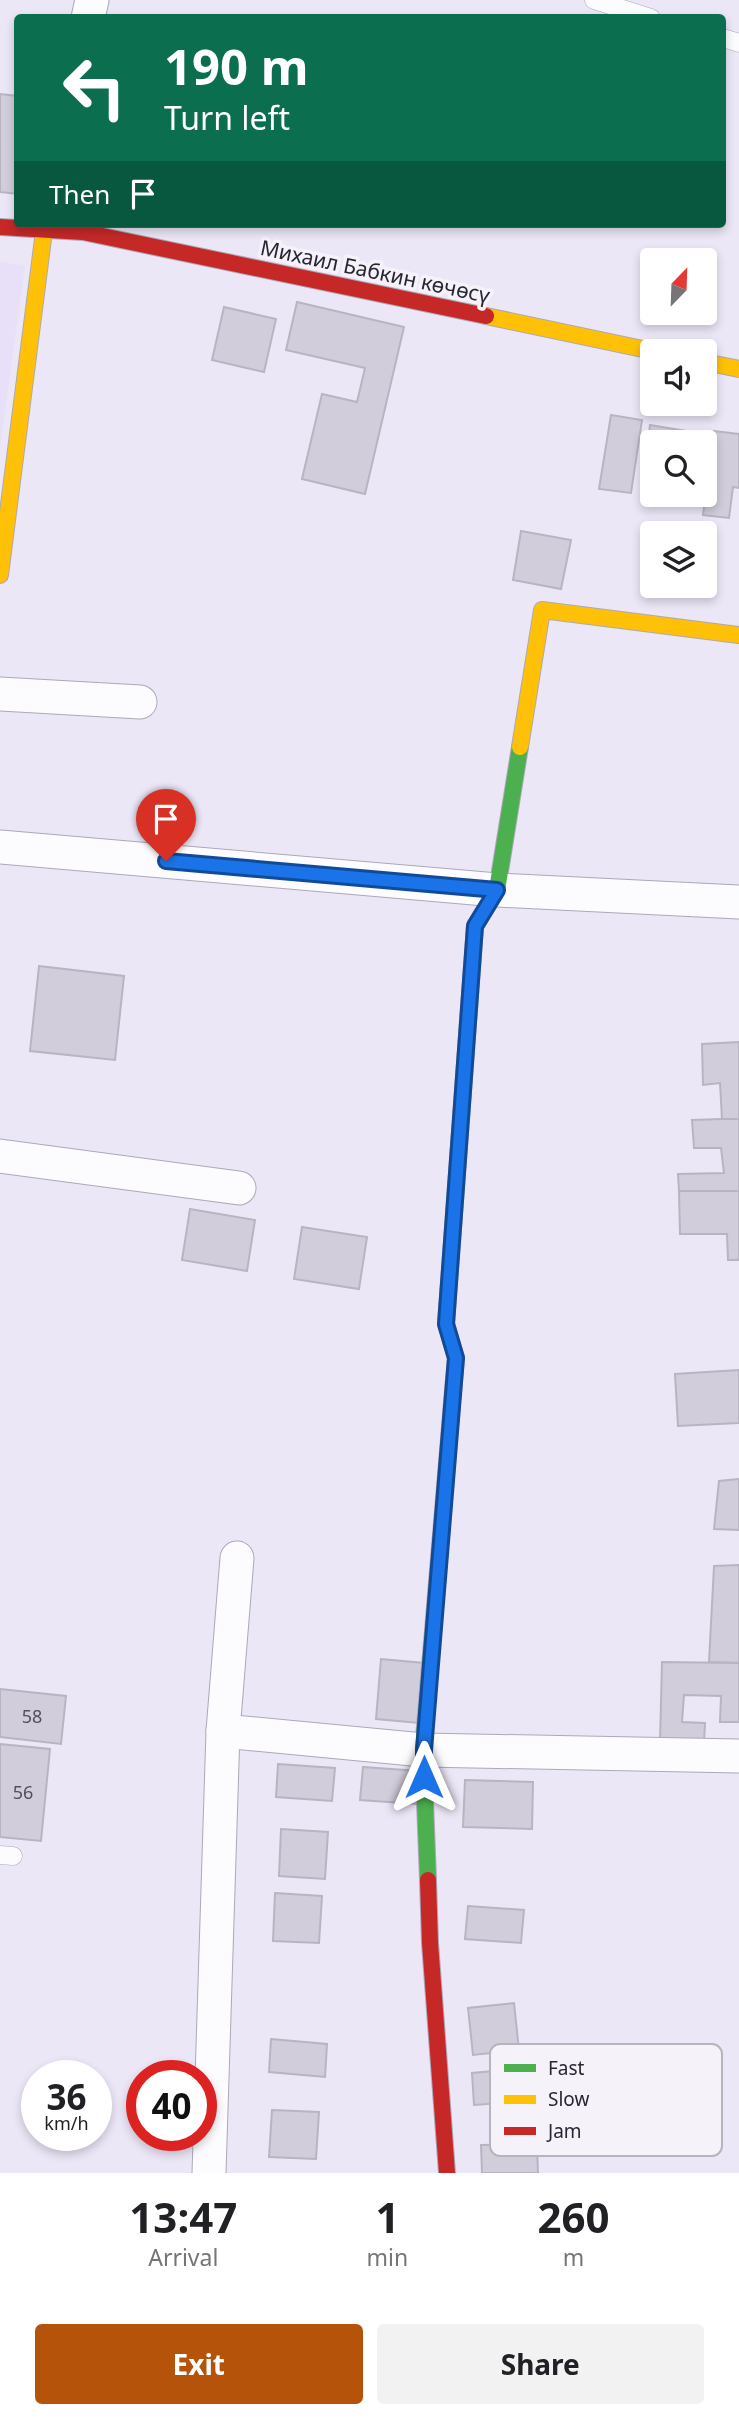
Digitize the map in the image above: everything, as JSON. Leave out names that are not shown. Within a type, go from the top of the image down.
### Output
[{"type":"street","name":"Михаил Бабкин көчөсү","points":[[45,228],[83,232],[640,348]]},
{"type":"street","points":[[0,575],[45,228]]},
{"type":"street","points":[[447,2173],[430,1943],[424,1750],[456,1358],[446,1324],[475,926],[497,890],[542,610],[739,635]]},
{"type":"street","points":[[0,694],[140,702]]},
{"type":"street","points":[[0,847],[497,890],[739,902]]},
{"type":"street","points":[[0,1156],[239,1188]]},
{"type":"street","points":[[209,2173],[223,1731],[237,1558]]},
{"type":"street","points":[[223,1731],[424,1750],[739,1756]]},
{"type":"lane","points":[[594,0],[638,14]]},
{"type":"shaded area","points":[[0,262],[25,266],[0,447]]},
{"type":"building","points":[[0,94],[14,96],[14,194],[0,192]]},
{"type":"building","points":[[297,302],[404,327],[365,494],[302,479],[322,394],[357,402],[365,368],[286,350]]},
{"type":"building","points":[[224,307],[276,319],[264,372],[212,360]]},
{"type":"building","points":[[611,415],[642,420],[631,493],[599,489]]},
{"type":"building","points":[[650,425],[681,430],[649,430]]},
{"type":"building","points":[[717,431],[739,434],[739,488],[733,487],[729,518],[703,515],[704,507],[717,507]]},
{"type":"building","points":[[521,531],[571,540],[561,589],[513,580]]},
{"type":"building","points":[[39,966],[124,976],[115,1060],[30,1051]]},
{"type":"building","points":[[739,1042],[739,1119],[722,1119],[720,1083],[703,1085],[702,1044]]},
{"type":"building","points":[[739,1119],[739,1191],[679,1191],[678,1174],[724,1173],[721,1148],[694,1148],[692,1120]]},
{"type":"building","points":[[679,1191],[739,1191],[739,1260],[728,1260],[727,1234],[680,1234]]},
{"type":"building","points":[[190,1209],[255,1220],[247,1271],[182,1260]]},
{"type":"building","points":[[302,1227],[367,1237],[359,1289],[294,1279]]},
{"type":"building","points":[[739,1370],[739,1423],[678,1426],[675,1374]]},
{"type":"building","points":[[739,1479],[739,1530],[714,1529],[719,1481]]},
{"type":"building","points":[[739,1565],[739,1663],[709,1662],[714,1566]]},
{"type":"building","points":[[381,1659],[424,1663],[419,1723],[376,1719]]},
{"type":"building","points":[[662,1662],[739,1663],[739,1722],[720,1722],[721,1696],[684,1695],[682,1722],[705,1723],[704,1743],[660,1742]]},
{"type":"building","points":[[0,1689],[66,1696],[61,1744],[0,1737]]},
{"type":"building","points":[[0,1744],[50,1749],[41,1841],[0,1837]]},
{"type":"building","points":[[278,1764],[335,1768],[332,1801],[276,1797]]},
{"type":"building","points":[[363,1767],[419,1771],[416,1804],[360,1800]]},
{"type":"building","points":[[465,1780],[533,1782],[532,1829],[463,1827]]},
{"type":"building","points":[[281,1829],[328,1832],[325,1879],[279,1876]]},
{"type":"building","points":[[275,1893],[322,1896],[319,1943],[273,1941]]},
{"type":"building","points":[[468,1906],[524,1910],[521,1943],[465,1939]]},
{"type":"building","points":[[514,2003],[518,2044],[490,2044],[490,2053],[473,2055],[468,2008]]},
{"type":"building","points":[[271,2039],[327,2044],[325,2077],[269,2072]]},
{"type":"building","points":[[490,2071],[490,2104],[474,2105],[472,2073]]},
{"type":"building","points":[[272,2110],[319,2112],[316,2159],[269,2157]]},
{"type":"building","points":[[481,2145],[490,2145],[490,2156],[537,2156],[538,2173],[482,2173]]},
{"type":"traffic: fast","points":[[462,1105],[475,926],[497,890],[520,747]]},
{"type":"traffic: fast","points":[[428,1880],[423,1750],[454,1379]]},
{"type":"traffic: slow","points":[[0,575],[44,231]]},
{"type":"traffic: slow","points":[[486,316],[640,348]]},
{"type":"traffic: slow","points":[[717,364],[739,369]]},
{"type":"traffic: slow","points":[[520,747],[542,610],[739,635]]},
{"type":"traffic: slow","points":[[454,1379],[456,1358],[446,1324],[462,1105]]},
{"type":"traffic: jam","points":[[0,227],[14,228]]},
{"type":"traffic: jam","points":[[17,228],[83,232],[486,316]]},
{"type":"traffic: jam","points":[[428,1880],[447,2173]]},
{"type":"route","points":[[166,861],[497,890],[475,926],[446,1324],[456,1358],[424,1777]]}]
